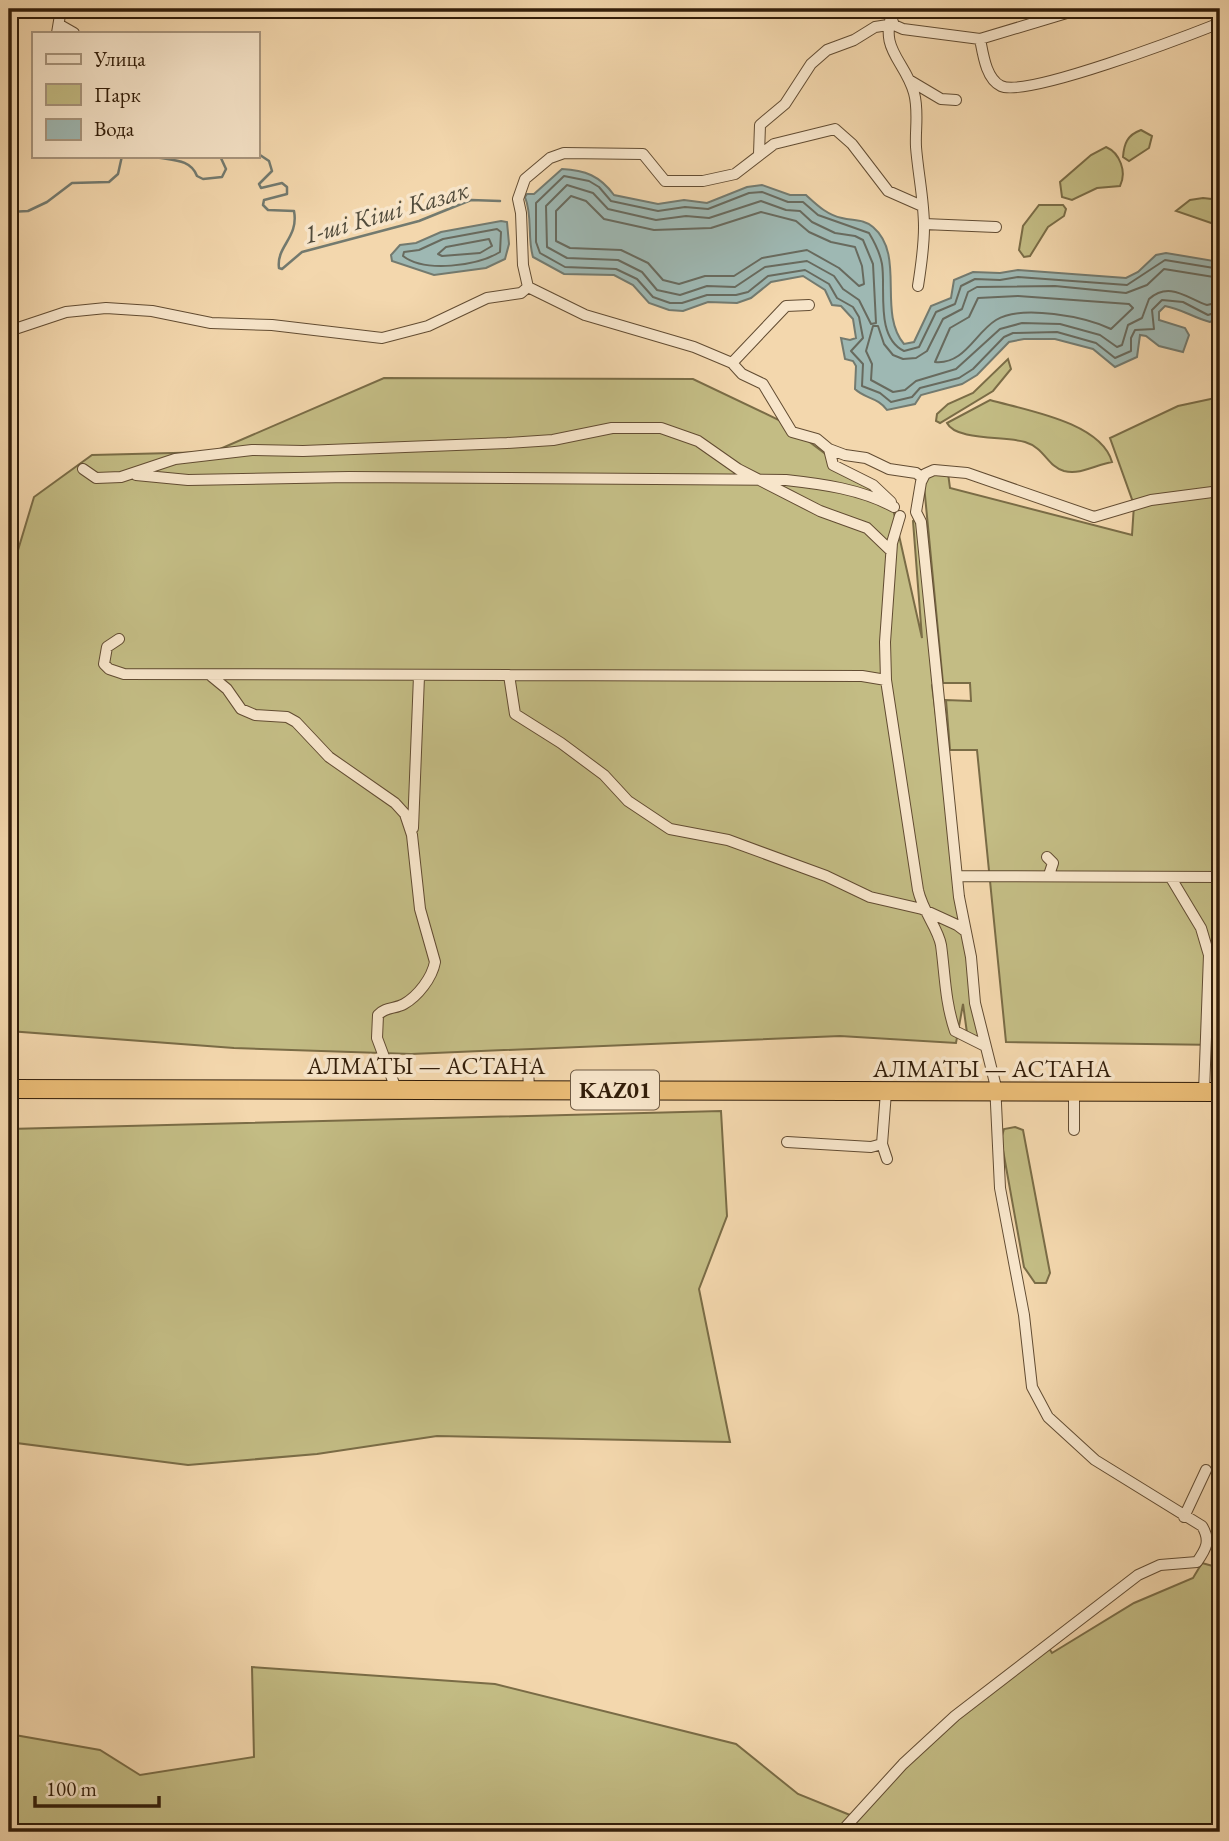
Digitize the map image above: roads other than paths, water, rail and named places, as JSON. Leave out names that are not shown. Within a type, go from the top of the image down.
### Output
[{"type":"highway","name":"АЛМАТЫ — АСТАНА","points":[[9,1089],[1212,1092]]},
{"type":"street","points":[[58,29],[61,9]]},
{"type":"street","points":[[891,17],[894,24],[903,29],[980,39],[1080,9]]},
{"type":"street","points":[[891,17],[895,58],[914,92],[917,117],[916,145],[924,224],[918,286]]},
{"type":"street","points":[[763,148],[760,125],[792,96],[814,61],[827,50],[854,40],[891,17]]},
{"type":"street","points":[[980,39],[993,80],[1002,87],[1013,88],[1062,77],[1220,23]]},
{"type":"street","points":[[908,79],[941,99],[956,100]]},
{"type":"street","points":[[528,287],[523,265],[518,195],[525,179],[550,158],[572,152],[643,154],[665,181],[685,182],[736,174],[763,148],[835,129],[852,144],[888,191],[922,206]]},
{"type":"street","points":[[924,224],[996,227]]},
{"type":"street","points":[[9,331],[66,312],[106,308],[152,311],[211,323],[281,325],[382,338],[428,326],[487,298],[521,293],[528,287]]},
{"type":"street","points":[[528,287],[585,315],[694,348],[732,363],[743,374],[763,384],[792,432],[817,439],[829,449],[866,458],[889,468],[916,473],[923,478]]},
{"type":"street","points":[[732,363],[786,306],[808,305]]},
{"type":"street","points":[[134,475],[176,459],[252,450],[303,451],[507,443],[553,440],[595,431],[661,428],[687,436],[758,481],[820,511],[867,528],[891,551]]},
{"type":"street","points":[[829,449],[833,465],[884,493],[900,516],[891,551],[885,642],[886,680],[922,909],[941,943],[945,995],[955,1031],[985,1046]]},
{"type":"street","points":[[83,469],[96,478],[134,475],[188,480],[349,477],[758,481],[834,486],[882,499],[894,507]]},
{"type":"street","points":[[841,1832],[904,1764],[955,1716],[1138,1575],[1160,1565],[1197,1562],[1206,1550],[1208,1539],[1202,1526],[1096,1460],[1059,1429],[1036,1397],[1030,1376],[1024,1315],[1000,1188],[996,1092],[985,1046],[957,876],[930,598],[921,522],[916,512],[923,478],[934,470],[967,473],[1094,517],[1104,517],[1151,500],[1220,491]]},
{"type":"street","points":[[900,516],[916,512]]},
{"type":"street","points":[[119,639],[107,647],[104,655],[104,664],[113,671],[210,675],[862,676],[886,680]]},
{"type":"street","points":[[210,675],[227,689],[241,709],[255,715],[287,717],[296,722],[328,757],[395,803],[405,814],[412,835]]},
{"type":"street","points":[[509,675],[515,714],[561,743],[604,775],[628,801],[670,828],[727,840],[826,876],[870,897],[922,909],[957,925],[965,932]]},
{"type":"street","points":[[396,1089],[377,1038],[378,1015],[384,1009],[405,1003],[425,983],[435,962],[419,909],[412,835],[419,676]]},
{"type":"street","points":[[1047,857],[1053,863],[1049,875]]},
{"type":"street","points":[[957,876],[1220,877]]},
{"type":"street","points":[[1171,878],[1201,928],[1208,948],[1211,967],[1212,1092]]},
{"type":"street","points":[[528,1068],[528,1089]]},
{"type":"street","points":[[886,1092],[882,1144],[887,1159]]},
{"type":"street","points":[[1074,1092],[1074,1130]]},
{"type":"street","points":[[787,1142],[871,1147],[882,1144]]},
{"type":"street","points":[[1184,1517],[1206,1470]]},
{"type":"water","points":[[562,169],[591,175],[614,195],[658,204],[684,200],[707,203],[747,187],[762,185],[790,195],[806,195],[832,215],[870,224],[883,239],[888,253],[892,316],[896,331],[904,344],[914,342],[931,306],[951,298],[954,280],[973,272],[1000,273],[1018,270],[1126,278],[1138,272],[1156,255],[1166,253],[1220,262],[1220,317],[1210,322],[1165,306],[1159,312],[1159,320],[1185,328],[1189,335],[1183,352],[1159,346],[1146,336],[1140,335],[1137,357],[1115,367],[1093,349],[1055,339],[1009,342],[977,375],[962,384],[921,395],[915,404],[887,410],[855,389],[856,366],[853,361],[845,359],[841,338],[856,338],[853,319],[841,306],[832,305],[825,290],[803,276],[771,282],[751,298],[737,303],[708,302],[683,311],[669,310],[649,303],[633,285],[614,275],[564,274],[533,257],[525,197],[527,194],[534,194]]},
{"type":"water","points":[[507,222],[509,244],[505,259],[486,268],[434,275],[392,261],[391,255],[400,245],[416,243],[441,232]]},
{"type":"waterway","name":"1-ші Кіші Казак","points":[[259,154],[269,161],[272,171],[259,184],[261,188],[282,183],[287,187],[287,194],[264,200],[263,205],[268,210],[294,211],[295,220],[291,235],[279,260],[279,268],[282,269],[302,252],[419,221],[471,200],[500,201]]},
{"type":"waterway","name":"1-ші Кіші Казак","points":[[9,212],[28,211],[47,202],[72,183],[109,182],[118,174],[122,158]]},
{"type":"waterway","name":"1-ші Кіші Казак","points":[[162,158],[184,163],[203,179],[222,177],[226,169],[221,158]]}]
